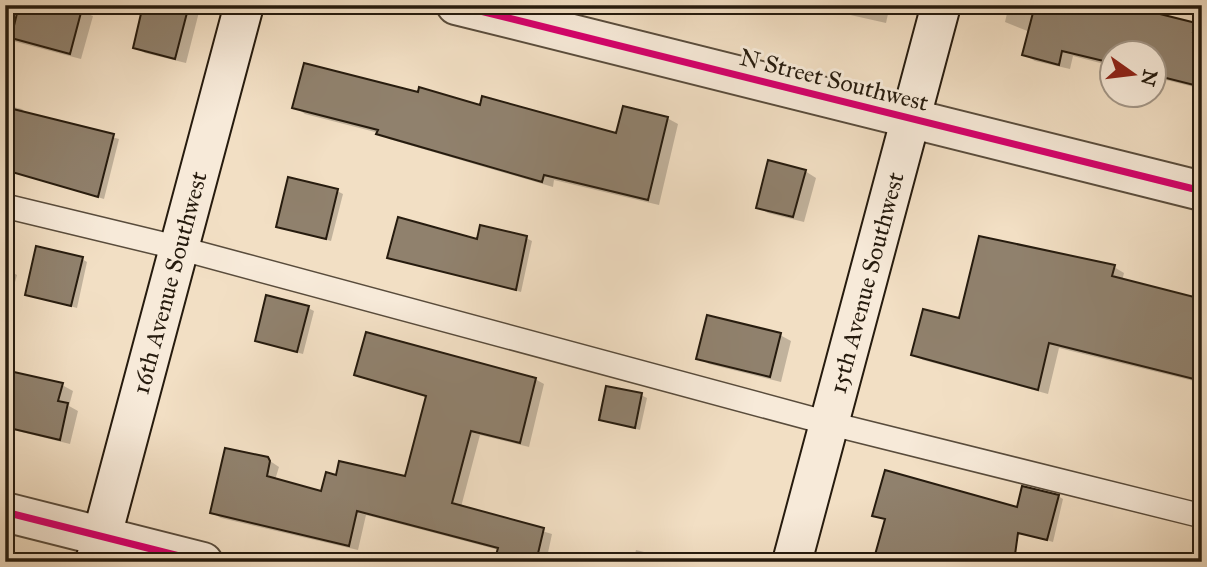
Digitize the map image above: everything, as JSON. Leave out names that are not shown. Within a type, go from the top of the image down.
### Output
[{"type":"main road","name":"16th Avenue Southwest","points":[[98,549],[244,5]]},
{"type":"main road","name":"N Street Southwest","points":[[456,5],[1202,191]]},
{"type":"main road","name":"15th Avenue Southwest","points":[[792,562],[941,5]]},
{"type":"main road","points":[[5,512],[98,549],[203,562]]},
{"type":"lane","points":[[5,206],[179,248],[828,423],[1202,516]]},
{"type":"path","points":[[311,5],[319,5]]},
{"type":"building","points":[[19,5],[83,5],[70,54],[11,38]]},
{"type":"building","points":[[143,5],[189,5],[175,59],[133,48]]},
{"type":"building","points":[[1035,5],[1150,5],[1148,11],[1196,23],[1193,32],[1202,34],[1202,87],[1168,78],[1168,38],[1098,38],[1098,60],[1062,51],[1059,65],[1022,55]]},
{"type":"building","points":[[304,63],[418,92],[419,87],[480,105],[482,96],[616,133],[623,106],[668,117],[648,200],[544,175],[542,182],[376,134],[378,130],[292,108]]},
{"type":"building","points":[[5,107],[114,134],[98,197],[5,170]]},
{"type":"building","points":[[768,160],[806,170],[793,217],[756,208]]},
{"type":"building","points":[[288,177],[338,189],[326,239],[276,227]]},
{"type":"building","points":[[398,217],[477,239],[480,225],[527,236],[516,290],[387,258]]},
{"type":"building","points":[[979,236],[1115,265],[1112,276],[1202,299],[1202,381],[1049,343],[1038,390],[911,355],[923,309],[959,318]]},
{"type":"building","points":[[36,246],[83,257],[71,306],[25,295]]},
{"type":"building","points":[[266,295],[309,306],[297,352],[255,341]]},
{"type":"building","points":[[707,315],[781,333],[770,377],[696,359]]},
{"type":"building","points":[[366,332],[536,378],[520,443],[471,431],[452,503],[544,528],[536,562],[494,562],[498,548],[357,511],[349,546],[210,513],[225,448],[268,457],[270,461],[267,476],[321,491],[326,472],[336,475],[339,461],[405,476],[426,396],[354,375]]},
{"type":"building","points":[[5,370],[63,383],[58,401],[68,403],[60,440],[5,427]]},
{"type":"building","points":[[606,386],[642,393],[635,428],[599,420]]},
{"type":"building","points":[[885,470],[1017,507],[1022,486],[1059,495],[1047,540],[1018,533],[1014,562],[873,562],[885,519],[872,516]]},
{"type":"cycle path","points":[[456,5],[1202,191]]},
{"type":"cycle path","points":[[5,512],[203,562]]}]
